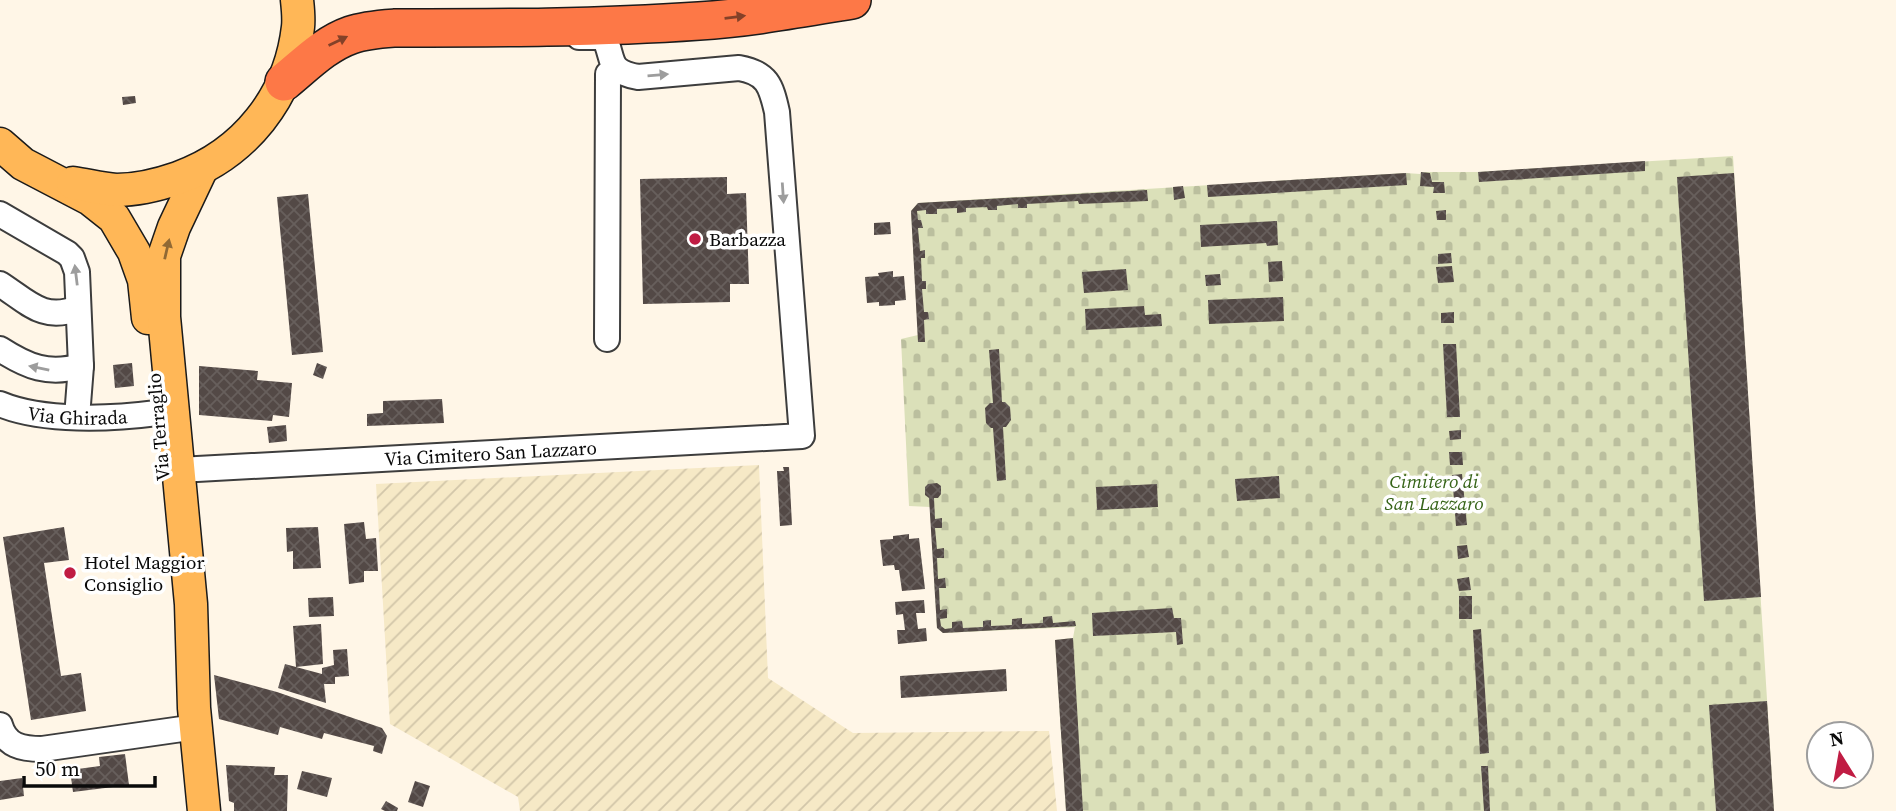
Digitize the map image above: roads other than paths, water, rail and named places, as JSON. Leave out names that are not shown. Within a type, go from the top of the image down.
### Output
[{"type":"highway","points":[[284,82],[329,45],[353,34],[395,28],[519,29],[701,21],[852,0]]},
{"type":"main road","name":"Via Terraglio","points":[[58,181],[115,190],[156,186],[201,170],[241,142],[269,109],[284,82],[291,63],[298,25],[297,0]]},
{"type":"main road","name":"Via Terraglio","points":[[0,144],[23,164],[90,199],[114,218],[134,252],[144,280],[175,605],[195,718]]},
{"type":"main road","name":"Via Terraglio","points":[[201,170],[173,227],[164,256],[164,317],[191,604],[195,718],[204,811]]},
{"type":"street","points":[[519,29],[538,38],[604,37],[609,46],[610,59],[616,69],[608,74],[607,339]]},
{"type":"street","name":"Via Cimitero San Lazzaro","points":[[178,470],[803,436],[777,112],[773,93],[765,78],[752,70],[739,68],[638,77],[626,75],[616,69]]},
{"type":"street","points":[[0,214],[72,258],[77,272],[81,366],[77,417]]},
{"type":"street","points":[[0,284],[46,313],[60,314],[78,308]]},
{"type":"street","points":[[0,349],[19,362],[38,368],[61,370],[81,366]]},
{"type":"street","name":"Via Ghirada","points":[[0,404],[22,412],[77,417],[157,413]]},
{"type":"street","points":[[0,725],[10,743],[24,749],[42,749],[195,718]]},
{"type":"place","name":"Barbazza","points":[[695,239]]},
{"type":"place","name":"Hotel Maggior Consiglio","points":[[70,573]]},
{"type":"park label","name":"Cimitero di San Lazzaro","points":[[1434,492]]}]
